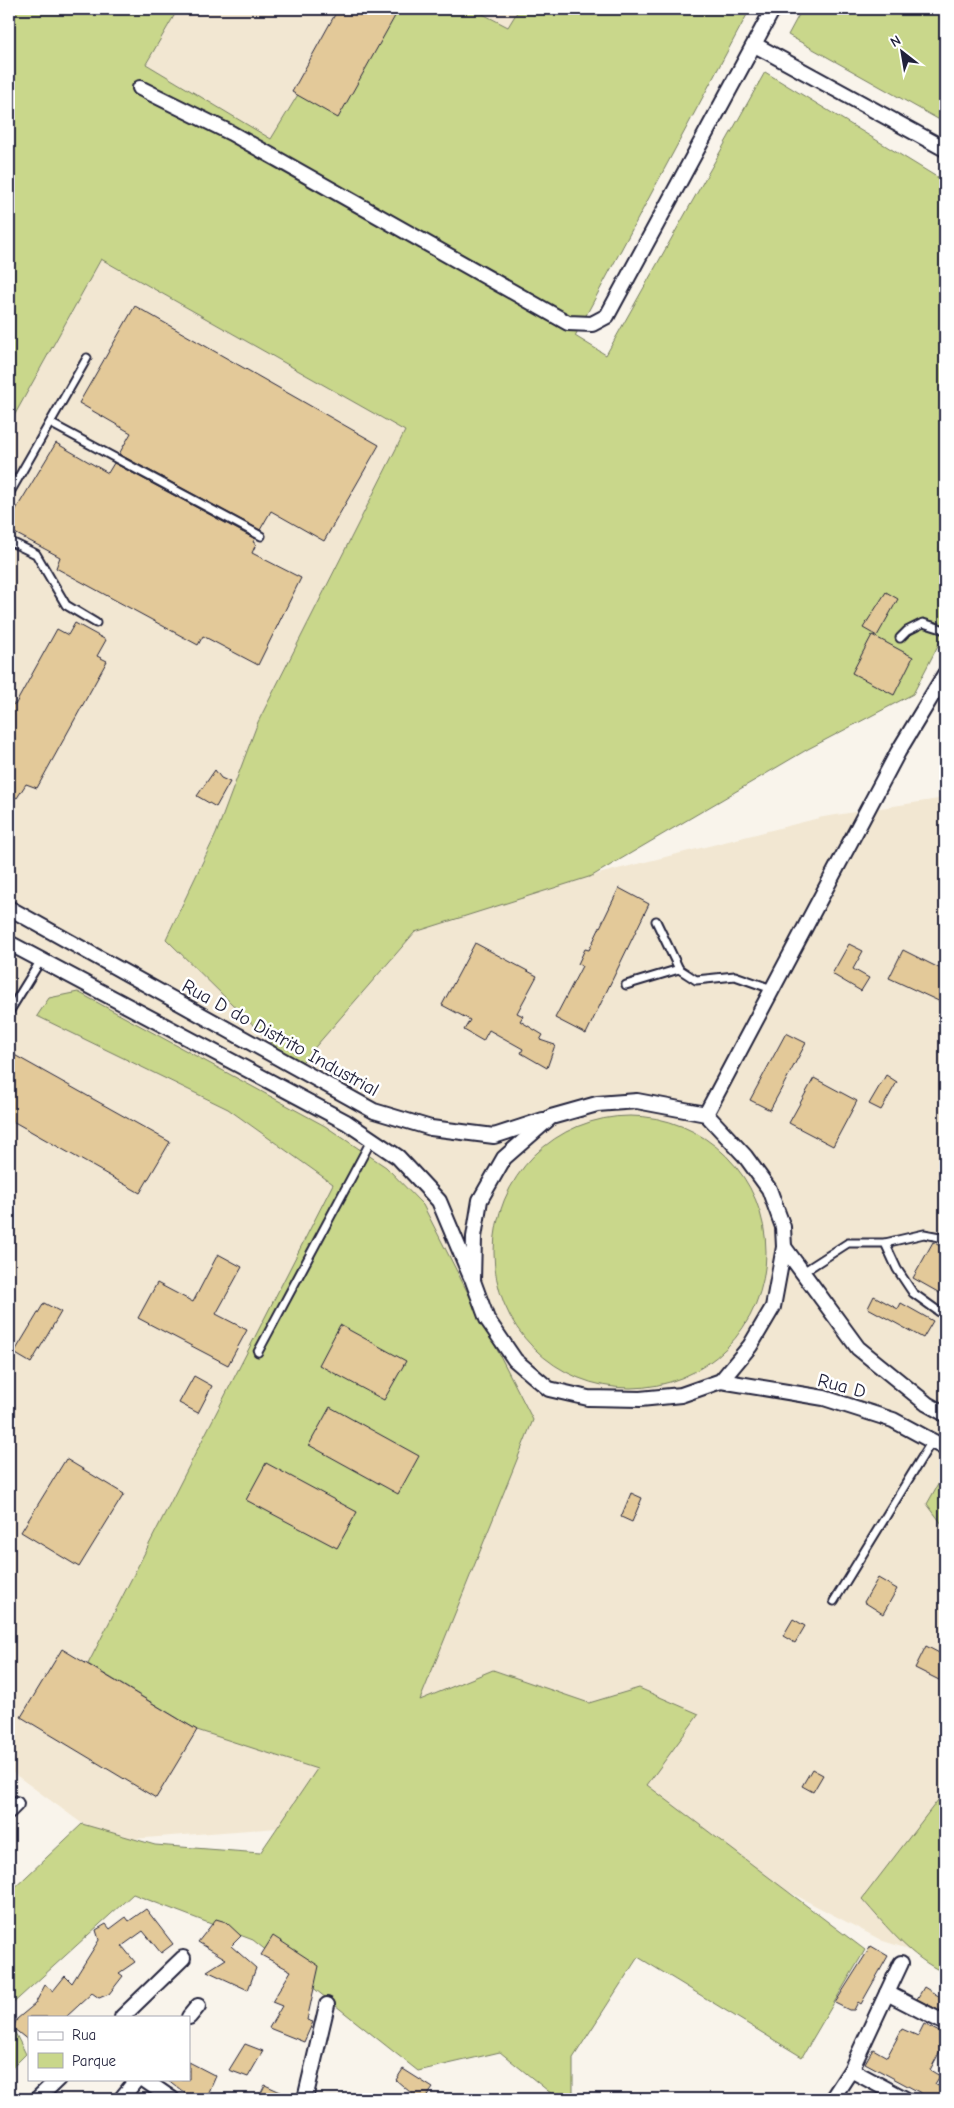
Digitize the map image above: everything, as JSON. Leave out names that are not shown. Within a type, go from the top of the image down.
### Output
[{"type":"street","points":[[140,88],[231,133],[568,323],[592,324],[607,316],[773,9]]},
{"type":"street","points":[[755,45],[945,149]]},
{"type":"street","points":[[9,943],[346,1122],[398,1157],[439,1201],[487,1318],[515,1360],[549,1389],[588,1398],[640,1399],[681,1395],[721,1381],[750,1346],[773,1307],[784,1247],[783,1228],[769,1189],[745,1156],[706,1114],[898,752],[945,674]]},
{"type":"street","name":"Rua D do Distrito Industrial","points":[[9,908],[374,1110],[431,1128],[494,1136],[597,1104],[637,1102],[706,1114]]},
{"type":"street","points":[[473,1281],[474,1237],[480,1200],[504,1158],[551,1117]]},
{"type":"street","name":"Rua D","points":[[784,1247],[858,1348],[927,1404],[945,1414]]},
{"type":"street","name":"Rua D","points":[[721,1381],[824,1398],[893,1420],[945,1448]]},
{"type":"street","points":[[123,2016],[184,1958]]},
{"type":"street","points":[[832,2099],[851,2070],[900,1963]]},
{"type":"street","points":[[887,1993],[945,2023]]},
{"type":"street","points":[[306,2099],[327,2005]]},
{"type":"street","points":[[851,2070],[905,2099]]},
{"type":"street","points":[[37,2099],[57,2080]]},
{"type":"street","points":[[121,2099],[136,2080]]},
{"type":"street","points":[[144,2080],[172,2099]]},
{"type":"lane","points":[[9,494],[87,358]]},
{"type":"lane","points":[[50,423],[260,536]]},
{"type":"lane","points":[[9,541],[36,554],[66,605],[96,623]]},
{"type":"lane","points":[[900,638],[907,631],[923,623],[945,630]]},
{"type":"lane","points":[[656,921],[679,969],[696,980],[735,976],[772,989]]},
{"type":"lane","points":[[9,1012],[41,960]]},
{"type":"lane","points":[[626,985],[679,969]]},
{"type":"lane","points":[[258,1352],[372,1139]]},
{"type":"lane","points":[[803,1272],[848,1243],[885,1243],[924,1234],[945,1238]]},
{"type":"lane","points":[[885,1243],[898,1270],[913,1293],[945,1316]]},
{"type":"lane","points":[[834,1601],[932,1441]]},
{"type":"shaded area","points":[[178,9],[350,9],[271,139],[146,64]]},
{"type":"shaded area","points":[[473,9],[519,9],[508,28]]},
{"type":"shaded area","points":[[101,259],[405,431],[166,939],[297,1067],[415,932],[467,907],[823,817],[945,798],[945,1974],[905,1948],[883,1941],[618,1802],[106,1841],[9,1770],[9,425]]},
{"type":"green space","points":[[9,9],[178,9],[146,64],[271,139],[350,9],[473,9],[508,27],[519,9],[750,9],[575,336],[606,355],[765,72],[945,182],[945,632],[913,694],[808,749],[592,876],[415,932],[297,1068],[166,939],[216,834],[258,722],[405,431],[101,259],[9,425]]},
{"type":"green space","points":[[802,9],[945,9],[945,123],[788,35]]},
{"type":"green space","points":[[78,992],[325,1126],[386,1167],[423,1205],[533,1420],[420,1700],[493,1670],[589,1703],[639,1688],[699,1714],[647,1785],[865,1950],[802,2057],[638,1957],[573,2058],[573,2099],[558,2099],[500,2052],[418,2071],[253,1940],[133,1894],[9,2007],[9,1893],[82,1824],[155,1845],[260,1853],[317,1769],[197,1730],[88,1664],[333,1184],[228,1109],[37,1016],[49,998]]},
{"type":"green space","points":[[630,1116],[669,1122],[694,1132],[726,1156],[743,1177],[755,1200],[763,1226],[766,1252],[760,1291],[750,1316],[726,1348],[705,1365],[682,1377],[656,1385],[630,1388],[591,1382],[566,1372],[534,1348],[517,1327],[505,1304],[497,1278],[494,1252],[500,1213],[510,1188],[534,1156],[555,1139],[578,1127],[604,1119]]},
{"type":"green space","points":[[945,1472],[945,1528],[927,1504]]},
{"type":"green space","points":[[945,1791],[945,1973],[933,1967],[910,1950],[890,1931],[862,1899]]},
{"type":"green space","points":[[9,2021],[26,2054],[11,2069],[9,2066]]},
{"type":"building","points":[[338,9],[399,9],[338,118],[292,92]]},
{"type":"building","points":[[135,306],[379,445],[324,541],[271,511],[260,530],[119,454],[131,433],[79,403]]},
{"type":"building","points":[[56,443],[108,473],[114,463],[255,539],[253,542],[256,544],[252,553],[301,578],[258,665],[203,636],[198,645],[56,568],[60,557],[9,530],[9,521]]},
{"type":"building","points":[[886,592],[898,599],[877,636],[863,628]]},
{"type":"building","points":[[75,623],[106,640],[97,656],[107,661],[37,788],[26,784],[17,798],[9,793],[9,702],[15,705],[57,629],[68,635]]},
{"type":"building","points":[[872,635],[913,657],[894,695],[852,673]]},
{"type":"building","points":[[215,770],[221,778],[230,782],[216,807],[197,796]]},
{"type":"building","points":[[619,888],[649,904],[586,1034],[555,1018],[582,966],[578,964],[585,949],[589,950]]},
{"type":"building","points":[[475,943],[537,976],[517,1013],[523,1016],[520,1021],[543,1035],[540,1040],[555,1045],[547,1068],[521,1053],[523,1049],[489,1030],[483,1041],[464,1030],[470,1020],[442,1005]]},
{"type":"building","points":[[849,944],[863,951],[853,969],[869,978],[861,991],[832,974]]},
{"type":"building","points":[[903,950],[945,971],[945,1004],[889,978]]},
{"type":"building","points":[[786,1033],[806,1043],[770,1110],[750,1100]]},
{"type":"building","points":[[9,1052],[170,1142],[140,1193],[9,1119]]},
{"type":"building","points":[[886,1075],[897,1082],[881,1110],[869,1104]]},
{"type":"building","points":[[814,1078],[857,1101],[833,1146],[789,1123]]},
{"type":"building","points":[[933,1242],[945,1249],[945,1296],[913,1278]]},
{"type":"building","points":[[218,1254],[242,1267],[216,1314],[247,1330],[228,1365],[138,1318],[157,1283],[193,1302]]},
{"type":"building","points":[[874,1296],[898,1309],[901,1303],[933,1321],[923,1338],[868,1308]]},
{"type":"building","points":[[44,1303],[61,1312],[31,1363],[14,1353]]},
{"type":"building","points":[[340,1325],[406,1361],[384,1400],[319,1365]]},
{"type":"building","points":[[194,1376],[212,1386],[198,1413],[179,1403]]},
{"type":"building","points":[[330,1407],[419,1456],[398,1494],[309,1445]]},
{"type":"building","points":[[66,1459],[124,1494],[79,1567],[21,1532]]},
{"type":"building","points":[[266,1463],[357,1512],[337,1548],[246,1500]]},
{"type":"building","points":[[631,1493],[642,1498],[632,1522],[621,1517]]},
{"type":"building","points":[[878,1578],[897,1589],[883,1614],[864,1602]]},
{"type":"building","points":[[793,1619],[805,1626],[795,1643],[783,1636]]},
{"type":"building","points":[[926,1646],[945,1656],[945,1673],[941,1681],[915,1668]]},
{"type":"building","points":[[62,1649],[197,1730],[156,1798],[21,1717]]},
{"type":"building","points":[[812,1769],[823,1775],[813,1792],[802,1786]]},
{"type":"building","points":[[146,1909],[173,1944],[161,1953],[143,1931],[122,1946],[135,1962],[119,1973],[123,1976],[109,1994],[99,1998],[92,1993],[67,2016],[28,2016],[28,2040],[13,2028],[17,2019],[35,2004],[45,1985],[53,1991],[65,1976],[72,1983],[99,1940],[96,1930],[106,1924],[110,1929],[126,1917],[129,1921]]},
{"type":"building","points":[[216,1919],[226,1922],[241,1936],[231,1946],[256,1968],[248,1990],[207,1971],[226,1959],[198,1942]]},
{"type":"building","points":[[273,1936],[319,1966],[307,2020],[313,2022],[304,2042],[269,2028],[282,2006],[272,2002],[291,1971],[261,1955]]},
{"type":"building","points":[[871,1946],[888,1956],[861,2004],[858,2002],[854,2010],[849,2010],[835,2003]]},
{"type":"building","points":[[924,1987],[945,2000],[940,2011],[917,1999]]},
{"type":"building","points":[[924,2024],[945,2035],[945,2042],[930,2070],[940,2076],[935,2084],[945,2090],[945,2099],[932,2099],[865,2063],[873,2049],[887,2057],[902,2029],[918,2036]]},
{"type":"building","points":[[245,2044],[263,2051],[248,2077],[229,2070]]},
{"type":"building","points":[[190,2063],[216,2076],[206,2099],[190,2097],[168,2080],[190,2080]]},
{"type":"building","points":[[403,2069],[433,2088],[425,2099],[418,2099],[396,2080]]},
{"type":"building","points":[[265,2085],[296,2099],[258,2099]]}]
